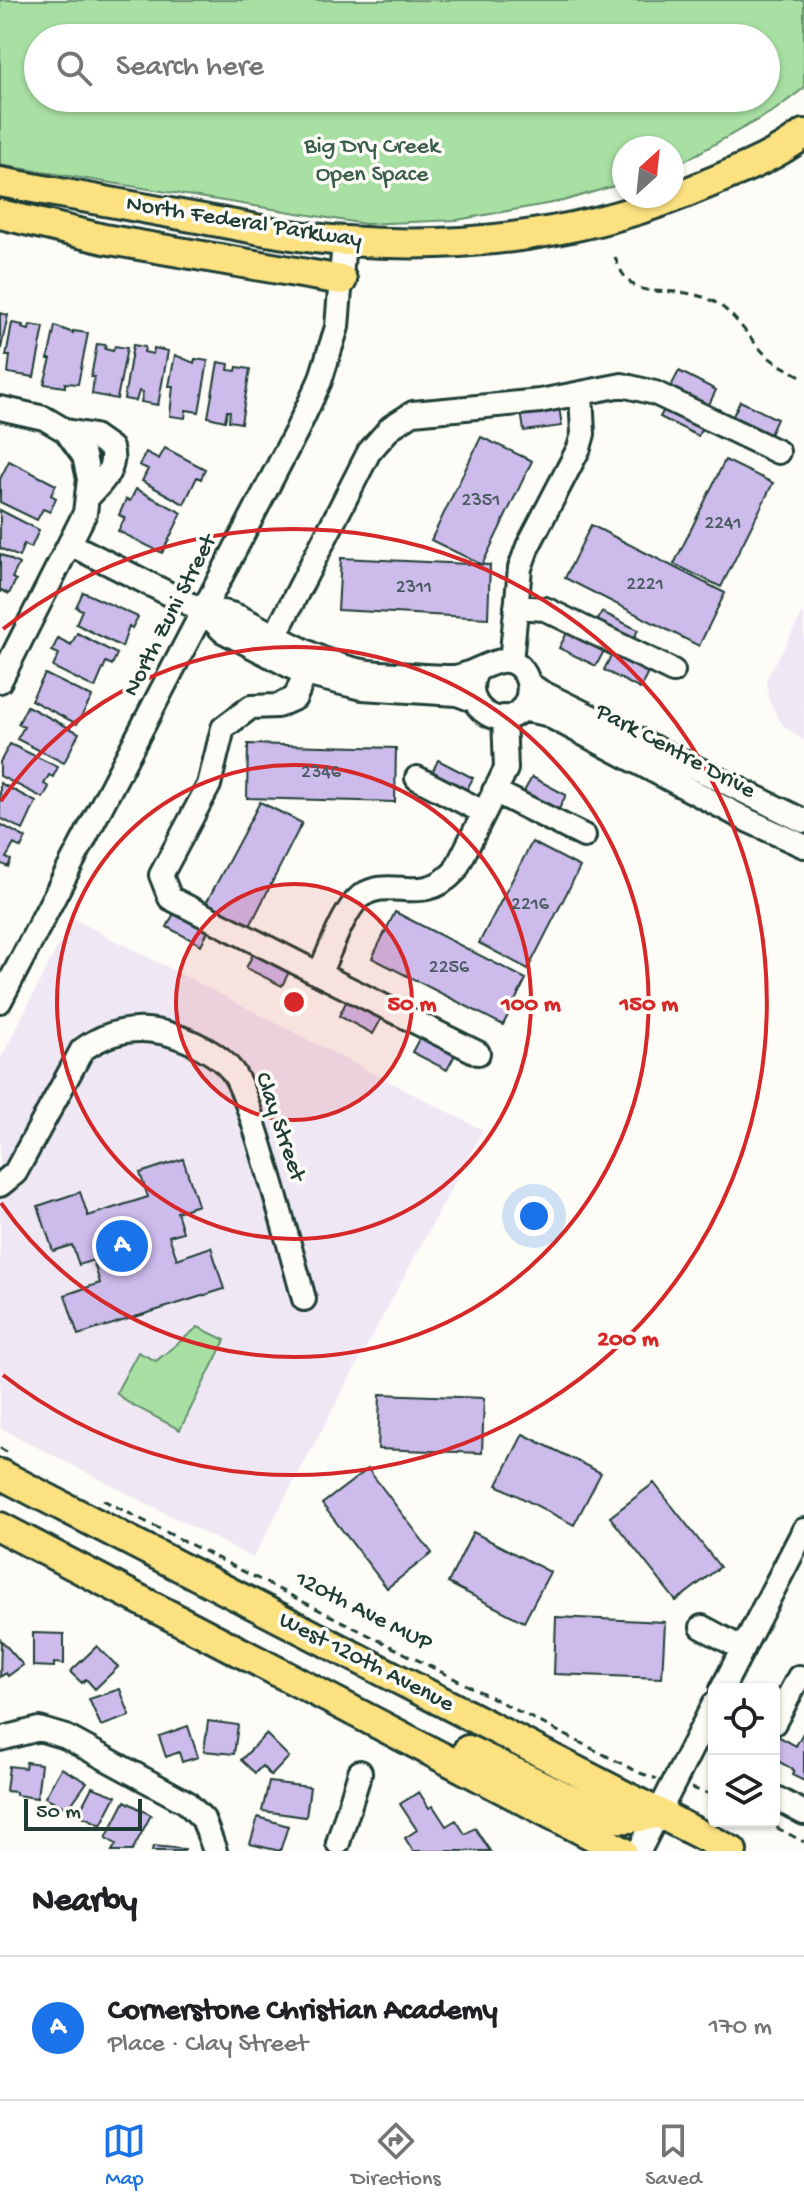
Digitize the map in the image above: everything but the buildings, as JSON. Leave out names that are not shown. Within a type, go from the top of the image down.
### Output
[{"type":"main road","name":"North Federal Parkway","points":[[0,182],[291,235],[408,244],[470,241],[582,226],[666,202],[784,150],[804,134]]},
{"type":"main road","points":[[727,176],[804,152]]},
{"type":"main road","points":[[0,214],[104,239],[342,280]]},
{"type":"main road","name":"West 120th Avenue","points":[[7,1465],[732,1851]]},
{"type":"main road","name":"West 120th Avenue","points":[[0,1527],[622,1851]]},
{"type":"main road","points":[[319,1692],[419,1726],[603,1815],[617,1819],[659,1813]]},
{"type":"street","name":"North Zuni Street","points":[[0,1001],[320,381],[337,327],[344,241]]},
{"type":"street","points":[[275,636],[369,452],[391,427],[413,413],[540,401],[622,385],[655,393],[778,452]]},
{"type":"street","points":[[511,662],[520,568],[528,546],[579,448],[583,434],[581,393]]},
{"type":"street","points":[[0,408],[44,418],[66,431],[94,436],[111,448],[113,456],[108,475],[89,496]]},
{"type":"street","points":[[0,681],[85,513],[89,496],[88,467],[66,431]]},
{"type":"street","points":[[70,544],[203,611],[223,631],[305,674],[362,688],[457,694],[473,700],[486,714],[512,713]]},
{"type":"street","points":[[516,607],[545,609],[673,671]]},
{"type":"street","points":[[203,611],[230,613],[314,657],[372,672],[457,677],[476,672],[492,661],[511,662],[519,667],[528,683],[529,692],[512,713],[506,769],[455,871],[444,883],[433,888],[374,890],[360,897],[319,974]]},
{"type":"street","points":[[473,700],[472,681],[476,672]]},
{"type":"street","points":[[305,674],[295,698],[277,706],[251,707],[223,728],[209,785],[161,875],[170,898],[478,1053]]},
{"type":"street","name":"Park Centre Drive","points":[[528,683],[804,821]]},
{"type":"street","name":"Park Centre Drive","points":[[512,713],[546,714],[749,821],[804,846]]},
{"type":"street","points":[[417,778],[483,812]]},
{"type":"street","points":[[494,791],[584,836]]},
{"type":"street","name":"Clay Street","points":[[0,1185],[15,1173],[82,1050],[99,1038],[120,1031],[160,1031],[181,1037],[209,1052],[232,1071],[263,1151],[304,1299]]},
{"type":"street","points":[[0,1175],[21,1163]]},
{"type":"street","points":[[725,1683],[796,1566],[804,1530]]},
{"type":"street","points":[[702,1627],[743,1649]]},
{"type":"street","points":[[780,1712],[799,1677]]},
{"type":"street","points":[[639,1851],[708,1715]]},
{"type":"street","points":[[0,1739],[39,1729],[66,1737],[186,1802],[203,1819],[215,1851]]},
{"type":"street","points":[[342,1848],[360,1772]]},
{"type":"street","points":[[780,1800],[804,1813]]},
{"type":"path","points":[[615,257],[621,275],[632,286],[679,291],[705,298],[727,311],[777,365],[804,378]]},
{"type":"path","points":[[0,1448],[7,1465]]},
{"type":"path","name":"120th Ave MUP","points":[[100,1499],[640,1773],[708,1792]]},
{"type":"path","points":[[775,1827],[804,1842]]},
{"type":"shaded area","points":[[804,611],[804,741],[783,725],[769,702],[766,680]]},
{"type":"shaded area","points":[[72,918],[483,1130],[253,1558],[0,1428],[0,1060]]},
{"type":"green space","name":"Big Dry Creek Open Space","points":[[0,0],[804,0],[804,88],[780,106],[780,24],[24,24],[24,112],[771,112],[684,161],[684,136],[612,136],[612,187],[563,201],[457,220],[365,224],[0,165]]},
{"type":"green space","points":[[198,1327],[225,1340],[180,1430],[116,1393],[138,1352],[156,1361]]},
{"type":"place","name":"Cornerstone Christian Academy","points":[[122,1246]]}]
